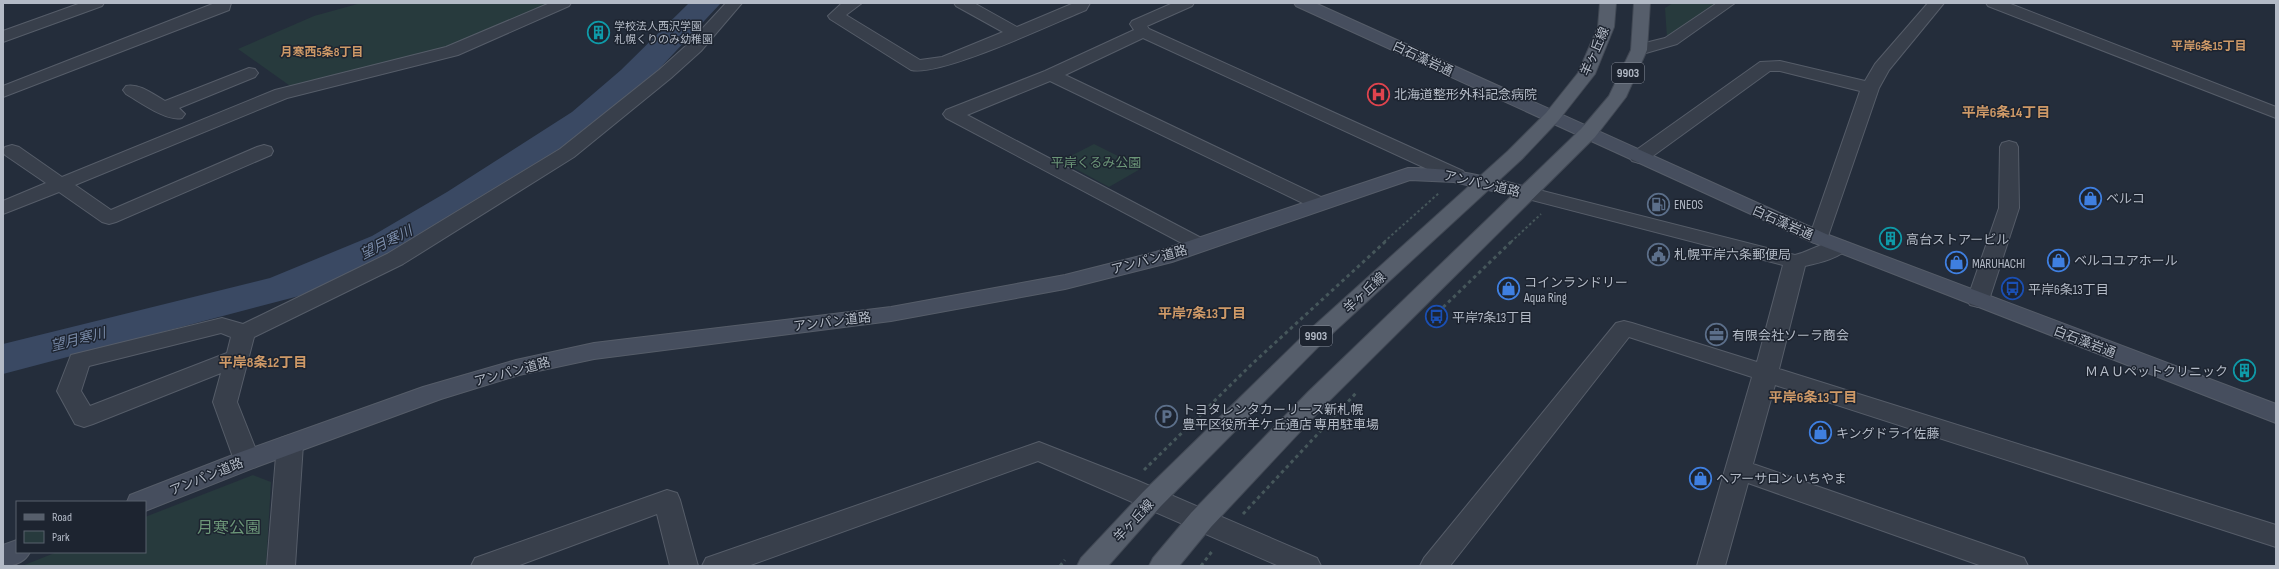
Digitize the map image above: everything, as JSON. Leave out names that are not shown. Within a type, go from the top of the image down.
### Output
[{"type":"main road","name":"羊ヶ丘線","points":[[1091,566],[1152,499],[1314,338],[1484,183],[1552,117],[1586,74],[1606,27],[1608,3]]},
{"type":"main road","name":"9903","points":[[1163,566],[1202,520],[1317,398],[1588,133],[1617,97],[1639,50],[1642,3]]},
{"type":"street","points":[[3,37],[96,3]]},
{"type":"street","points":[[3,92],[223,7],[224,3]]},
{"type":"street","points":[[3,208],[281,94],[452,51],[563,3]]},
{"type":"street","points":[[237,358],[84,418],[69,391],[79,361],[222,325],[244,333],[394,259],[567,153],[665,74],[695,47],[734,3]]},
{"type":"street","points":[[854,3],[849,5],[836,16],[917,66],[946,62],[1015,32],[1080,7],[1082,3]]},
{"type":"street","points":[[962,3],[1015,32]]},
{"type":"street","points":[[1186,3],[1138,24],[1143,32],[1456,175]]},
{"type":"street","name":"白石藻岩通","points":[[1302,3],[1819,238],[2276,414]]},
{"type":"street","points":[[1639,50],[1671,41],[1727,3]]},
{"type":"street","points":[[1819,238],[1870,88],[1881,68],[1936,3]]},
{"type":"street","points":[[1994,3],[2276,113]]},
{"type":"street","points":[[1143,32],[1052,75],[952,114],[1200,245]]},
{"type":"street","points":[[1639,157],[1742,85],[1766,66],[1780,66],[1870,88]]},
{"type":"street","points":[[163,108],[249,73]]},
{"type":"street","points":[[1052,75],[1318,203]]},
{"type":"street","points":[[132,90],[200,127]]},
{"type":"street","points":[[1978,300],[2010,208],[2009,147]]},
{"type":"street","points":[[12,151],[108,218],[264,151]]},
{"type":"street","name":"アンパン道路","points":[[143,501],[247,460],[432,393],[516,368],[578,354],[729,333],[891,314],[1065,282],[1164,257],[1318,203],[1408,174],[1434,172],[1456,175],[1528,193]]},
{"type":"street","points":[[1528,193],[1795,261],[1815,257],[1839,246]]},
{"type":"street","points":[[1710,566],[1766,372],[1795,261]]},
{"type":"street","points":[[1434,566],[1624,328],[1766,372],[2276,536]]},
{"type":"street","points":[[244,333],[225,402],[247,460]]},
{"type":"street","points":[[281,566],[290,444]]},
{"type":"street","points":[[716,566],[1039,452],[1228,531],[1307,566]]},
{"type":"street","points":[[1738,470],[2014,566]]},
{"type":"street","points":[[485,566],[667,500],[684,566]]},
{"type":"street","points":[[3,557],[16,551]]},
{"type":"path","points":[[1433,318],[1545,211]]},
{"type":"path","points":[[1228,531],[1360,389]]},
{"type":"green space","points":[[361,3],[556,3],[447,48],[293,88],[238,49],[314,16]]},
{"type":"green space","points":[[1673,3],[1717,3],[1667,38],[1665,8]]},
{"type":"green space","name":"平岸くるみ公園","points":[[1094,144],[1142,168],[1109,187],[1061,161]]},
{"type":"green space","name":"月寒公園","points":[[253,475],[271,482],[266,566],[22,566],[54,553],[146,553],[146,517]]},
{"type":"waterway","name":"望月寒川","points":[[3,359],[284,287],[386,245],[461,200],[584,119],[633,77],[706,3]]},
{"type":"place","name":"学校法人西沢学園 札幌くりのみ幼稚園","points":[[598,32]]},
{"type":"place","name":"北海道整形外科記念病院","points":[[1378,94]]},
{"type":"place","name":"ベルコ","points":[[2090,198]]},
{"type":"place","name":"ENEOS","points":[[1658,204]]},
{"type":"place","name":"高台ストアービル","points":[[1890,239]]},
{"type":"place","name":"札幌平岸六条郵便局","points":[[1659,254]]},
{"type":"place","name":"ベルコユアホール","points":[[2058,260]]},
{"type":"place","name":"MARUHACHI","points":[[1956,263]]},
{"type":"place","name":"コインランドリー Aqua Ring","points":[[1509,289]]},
{"type":"place","name":"平岸6条13丁目","points":[[2012,289]]},
{"type":"place","name":"平岸7条13丁目","points":[[1437,317]]},
{"type":"place","name":"有限会社ソーラ商会","points":[[1717,335]]},
{"type":"place","name":"ＭＡＵペットクリニック","points":[[2244,371]]},
{"type":"place","name":"トヨタレンタカーリース新札幌 豊平区役所羊ケ丘通店 専用駐車場","points":[[1166,416]]},
{"type":"place","name":"キングドライ佐藤","points":[[1820,433]]},
{"type":"place","name":"ヘアーサロン いちやま","points":[[1700,478]]},
{"type":"district","name":"平岸6条15丁目","points":[[2209,46]]},
{"type":"district","name":"月寒西5条8丁目","points":[[322,52]]},
{"type":"district","name":"平岸6条14丁目","points":[[2006,112]]},
{"type":"district","name":"平岸7条13丁目","points":[[1202,313]]},
{"type":"district","name":"平岸8条12丁目","points":[[263,362]]},
{"type":"district","name":"平岸6条13丁目","points":[[1813,397]]}]
